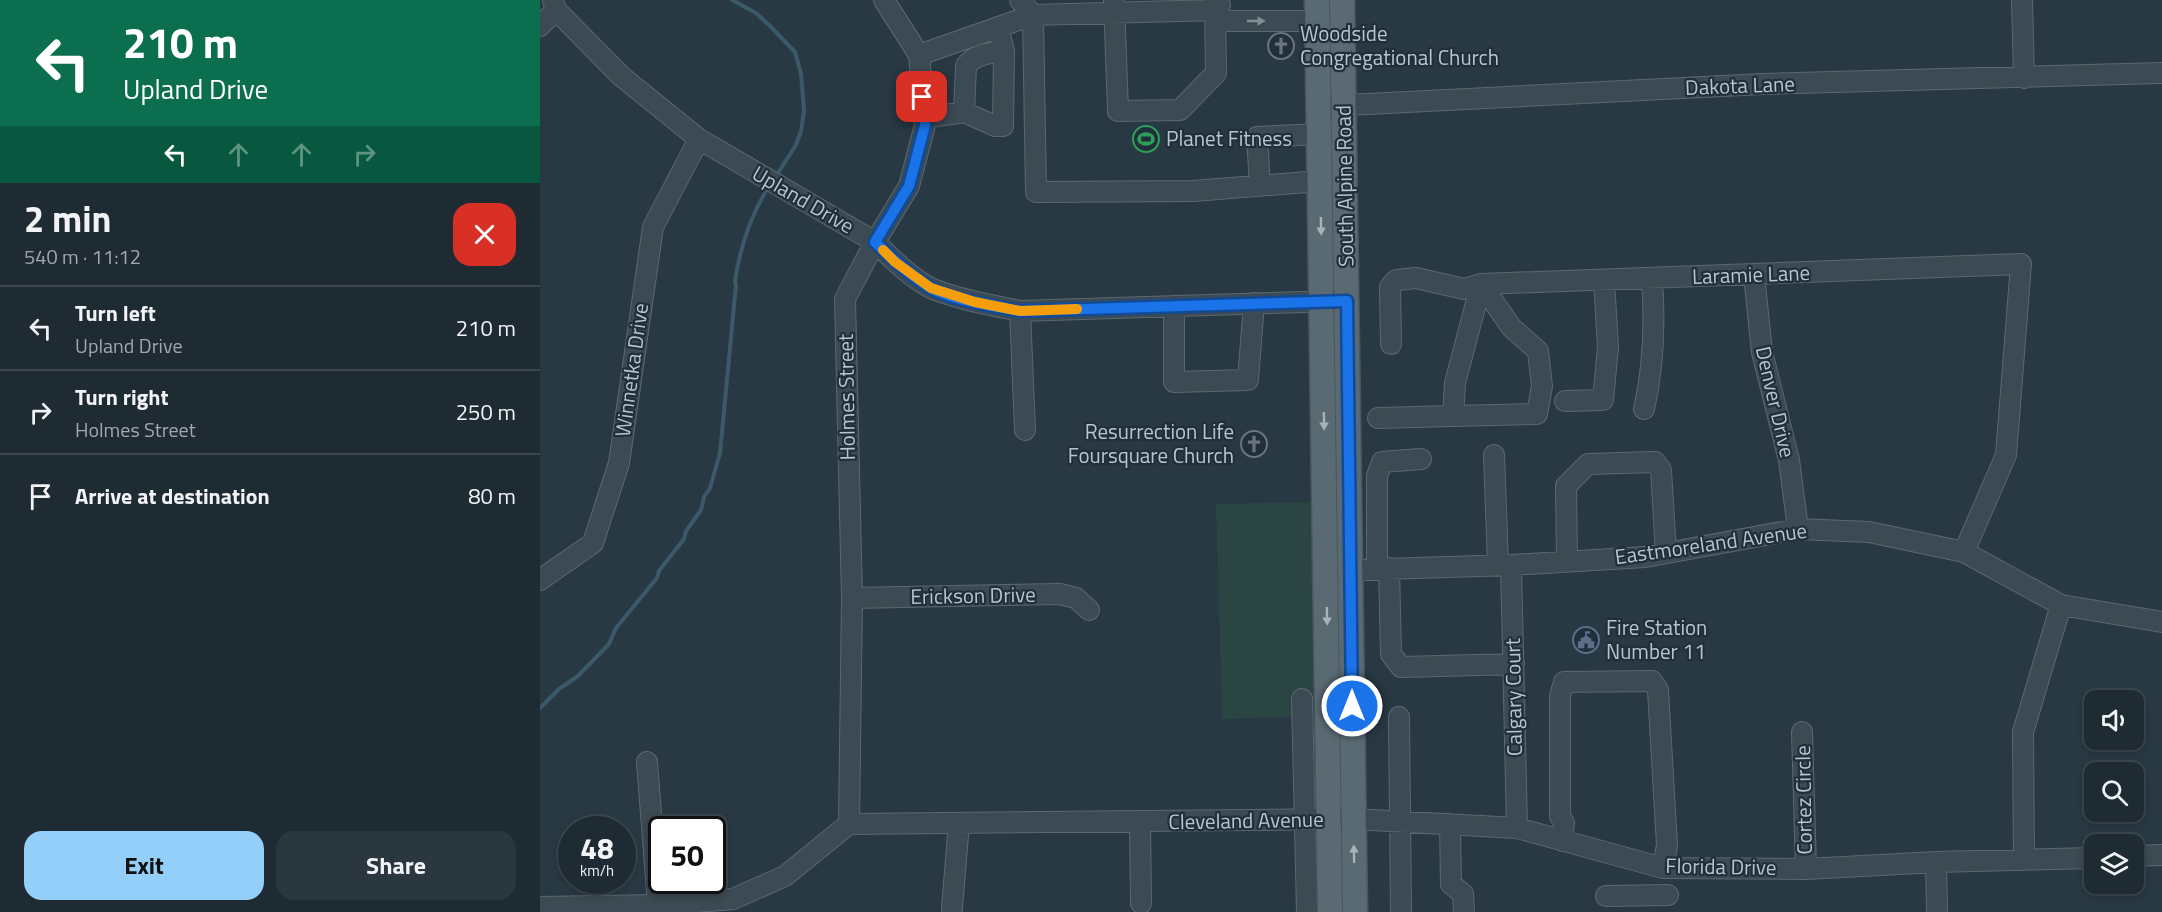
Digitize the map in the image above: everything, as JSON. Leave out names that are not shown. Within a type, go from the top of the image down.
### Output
[{"type":"main road","name":"South Alpine Road","points":[[1342,0],[1355,912]]},
{"type":"main road","name":"South Alpine Road","points":[[1318,10],[1330,912]]},
{"type":"street","name":"Holmes Street","points":[[849,824],[852,598],[845,299],[875,242],[909,186],[925,125],[919,55],[884,0]]},
{"type":"street","points":[[2022,0],[2024,78]]},
{"type":"street","points":[[919,55],[998,27],[1026,8],[1218,3]]},
{"type":"street","points":[[1114,6],[1118,111],[1180,110],[1216,73],[1218,3]]},
{"type":"street","points":[[1218,3],[1225,21],[1318,10]]},
{"type":"street","points":[[540,26],[555,5]]},
{"type":"street","name":"Upland Drive","points":[[555,5],[621,76],[699,139],[875,242],[895,262],[931,288],[975,302],[1020,311],[1347,301]]},
{"type":"street","points":[[1026,8],[1036,192],[1193,191],[1320,181]]},
{"type":"street","points":[[924,118],[964,112],[995,126],[1003,126],[1004,51],[998,27]]},
{"type":"street","points":[[964,112],[966,66],[969,61],[986,53],[1004,51]]},
{"type":"street","name":"Dakota Lane","points":[[1319,106],[1762,84],[2162,73]]},
{"type":"street","points":[[1260,185],[1257,137],[1319,134]]},
{"type":"street","name":"Winnetka Drive","points":[[540,580],[593,543],[619,464],[653,227],[699,139]]},
{"type":"street","name":"Laramie Lane","points":[[1391,344],[1390,287],[1396,280],[1416,278],[1464,289],[1481,284],[2021,264],[2006,455],[1964,552]]},
{"type":"street","name":"Denver Drive","points":[[1754,275],[1762,352],[1789,460],[1798,529]]},
{"type":"street","points":[[1644,409],[1654,337],[1652,278]]},
{"type":"street","points":[[1565,401],[1603,400],[1608,347],[1604,280]]},
{"type":"street","points":[[1453,416],[1455,382],[1481,284]]},
{"type":"street","points":[[1378,418],[1537,414],[1542,386],[1538,351],[1512,328],[1481,284]]},
{"type":"street","points":[[1174,306],[1174,382],[1248,380],[1254,303]]},
{"type":"street","points":[[1020,311],[1025,429]]},
{"type":"street","name":"Calgary Court","points":[[1494,455],[1514,664],[1517,828]]},
{"type":"street","points":[[1421,459],[1382,462],[1377,476],[1390,654],[1401,667],[1514,664]]},
{"type":"street","points":[[1567,561],[1566,486],[1588,464],[1655,462],[1662,470],[1666,553]]},
{"type":"street","name":"Eastmoreland Avenue","points":[[1351,570],[1645,557],[1798,529],[1869,532],[1964,552],[2061,605],[2162,622]]},
{"type":"street","name":"Erickson Drive","points":[[852,598],[1060,594],[1076,598],[1089,610]]},
{"type":"street","points":[[2024,860],[2023,732],[2061,605]]},
{"type":"street","points":[[1562,840],[1564,823],[1560,816],[1560,696],[1564,682],[1652,681],[1658,690],[1660,714],[1668,903],[1606,896]]},
{"type":"street","points":[[1302,699],[1307,912]]},
{"type":"street","points":[[1399,717],[1401,912]]},
{"type":"street","name":"Cortez Circle","points":[[1802,732],[1806,869]]},
{"type":"street","points":[[647,762],[658,905]]},
{"type":"street","name":"Cleveland Avenue","points":[[849,824],[1353,819]]},
{"type":"street","name":"Florida Drive","points":[[1353,819],[1517,828],[1665,868],[1806,869],[1936,862],[2084,858]]},
{"type":"street","name":"Cleveland Avenue","points":[[1140,822],[1141,903]]},
{"type":"street","points":[[952,908],[959,823]]},
{"type":"street","points":[[540,907],[658,905],[733,899],[785,876],[849,824]]},
{"type":"street","points":[[1450,825],[1451,884],[1463,894],[1464,912]]},
{"type":"street","points":[[2144,856],[2162,855]]},
{"type":"street","points":[[1936,862],[1937,912]]},
{"type":"green space","points":[[1313,502],[1318,700],[1293,701],[1293,717],[1222,719],[1216,504]]},
{"type":"waterway","points":[[732,0],[756,13],[795,52],[801,73],[804,111],[801,131],[796,145],[776,176]]},
{"type":"waterway","points":[[540,708],[559,689],[578,676],[609,644],[616,628],[657,578],[659,571],[684,539],[686,531],[701,510],[720,453],[737,269],[750,223],[766,191]]},
{"type":"slow traffic","points":[[883,250],[895,262],[931,288],[975,302],[1020,311],[1077,309]]},
{"type":"place","name":"Woodside Congregational Church","points":[[1281,46]]},
{"type":"place","name":"Planet Fitness","points":[[1146,139]]},
{"type":"place","name":"Resurrection Life Foursquare Church","points":[[1254,444]]},
{"type":"place","name":"Fire Station Number 11","points":[[1586,640]]},
{"type":"route","points":[[922,97],[925,125],[909,186],[875,242],[895,262],[931,288],[975,302],[1020,311],[1347,301],[1352,706]]}]
